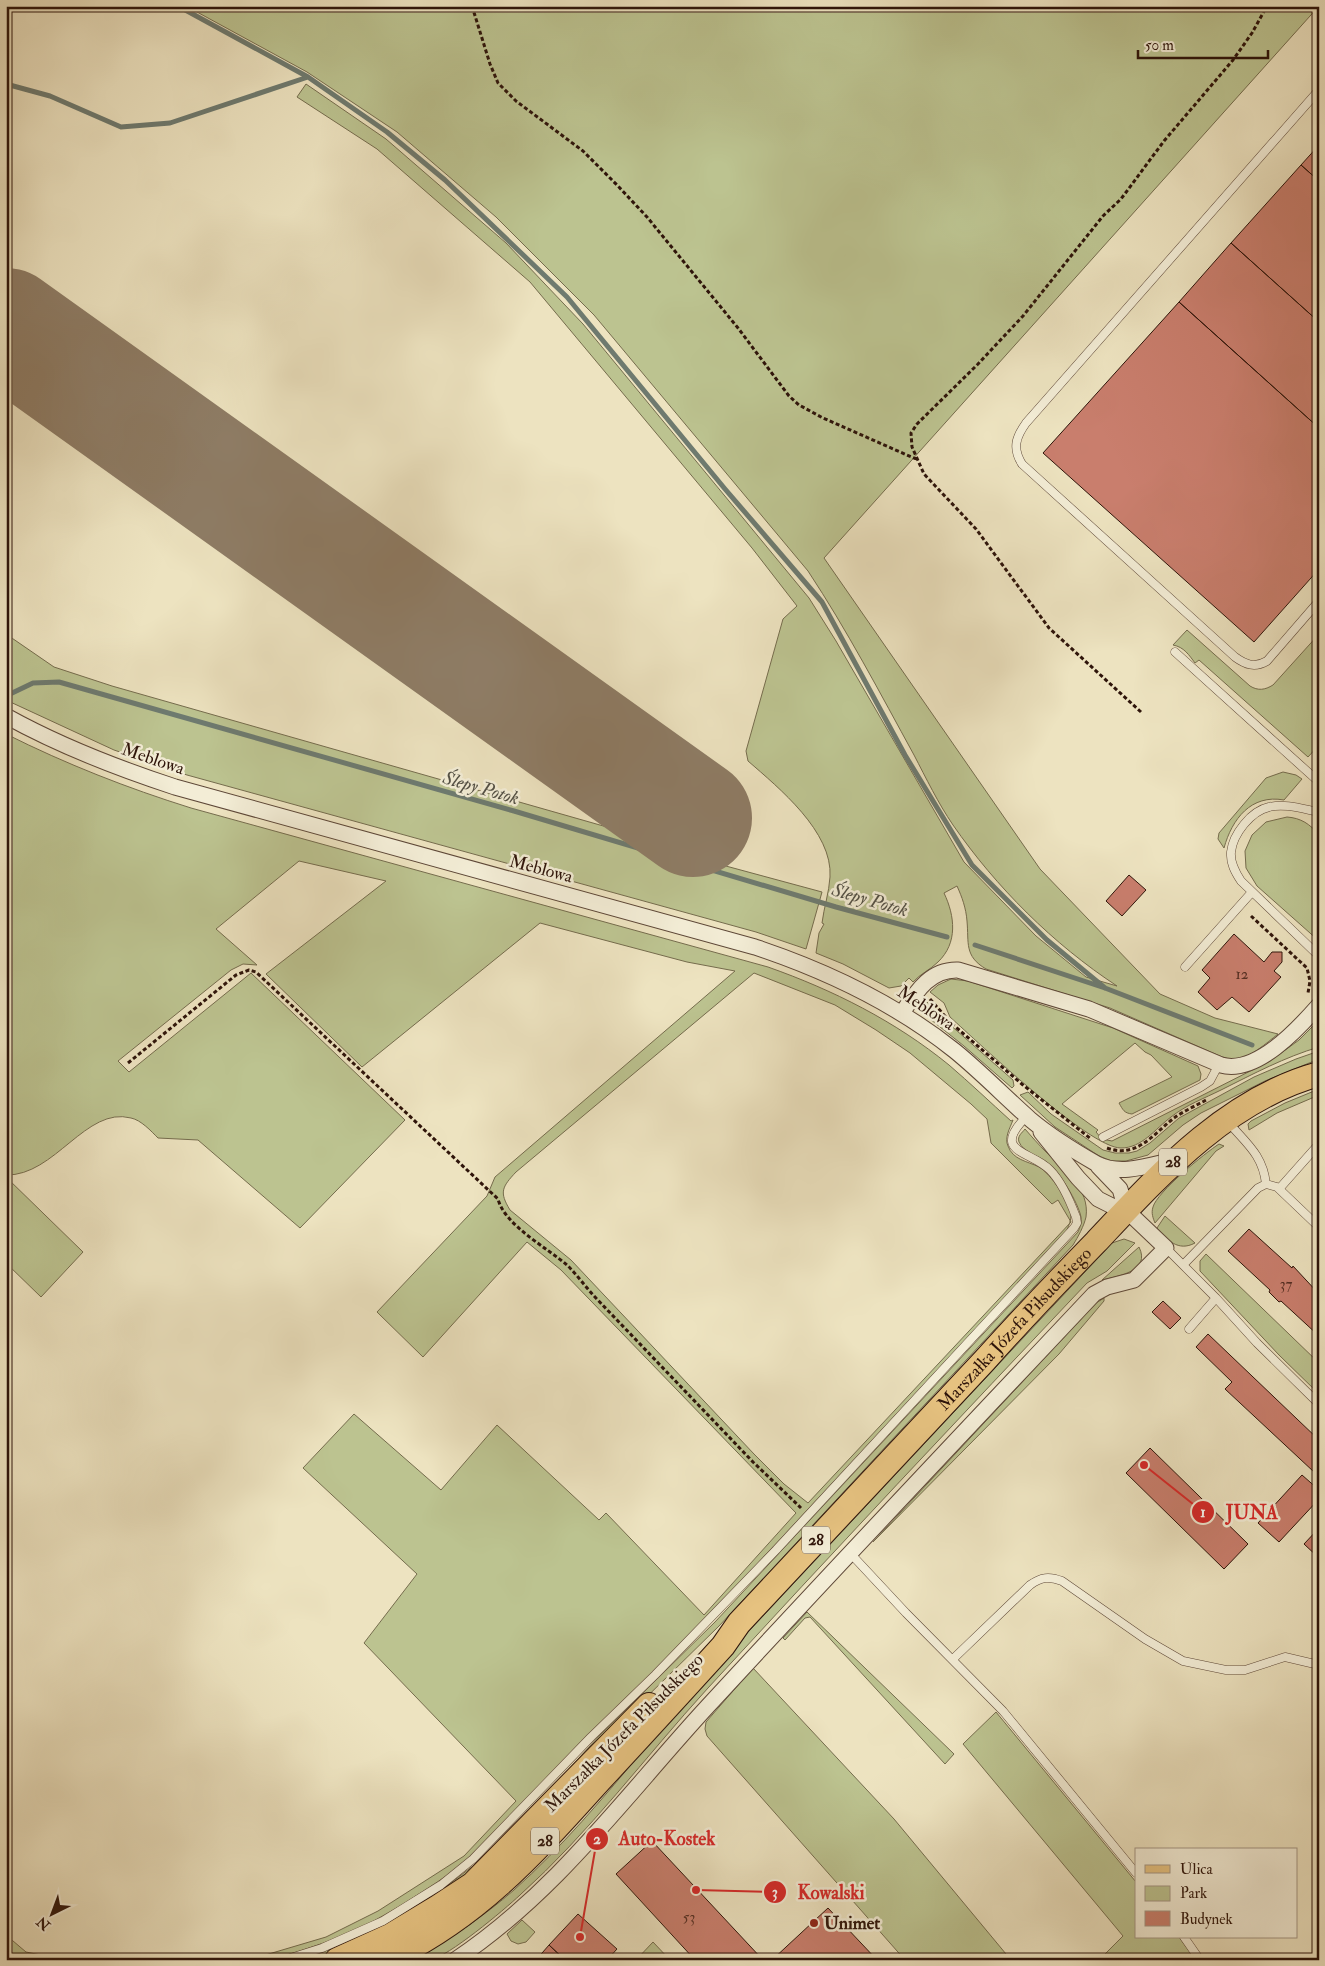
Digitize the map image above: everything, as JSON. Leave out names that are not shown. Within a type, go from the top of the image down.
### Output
[{"type":"main road","name":"Marszałka Józefa Piłsudskiego","points":[[387,1960],[417,1945],[457,1919],[495,1890],[546,1840],[723,1646],[739,1623],[1174,1160],[1226,1120],[1271,1094],[1305,1078],[1319,1074]]},
{"type":"main road","name":"Marszałka Józefa Piłsudskiego","points":[[337,1960],[390,1936],[472,1884],[626,1728],[716,1641],[739,1623]]},
{"type":"street","name":"Meblowa","points":[[6,716],[79,752],[129,772],[175,787],[755,947],[784,957],[862,990],[902,1013],[954,1050],[983,1074],[1030,1119],[1093,1194],[1106,1203],[1126,1210]]},
{"type":"street","points":[[902,1013],[922,985],[930,978],[944,970],[958,970],[1089,1009],[1219,1064],[1239,1067],[1255,1060],[1289,1036],[1319,1004]]},
{"type":"street","name":"Meblowa","points":[[1030,1119],[1097,1164],[1120,1189],[1126,1210]]},
{"type":"street","name":"Meblowa","points":[[1097,1164],[1110,1168],[1125,1169],[1174,1160]]},
{"type":"street","points":[[455,1960],[527,1904],[586,1846],[688,1728],[1094,1294],[1107,1287],[1134,1280],[1166,1248],[1126,1210]]},
{"type":"lane","points":[[1319,90],[1020,430],[1016,448],[1016,454],[1022,464],[1236,657],[1245,663],[1259,665],[1267,661],[1319,602]]},
{"type":"lane","points":[[1176,652],[1319,782]]},
{"type":"lane","points":[[1319,812],[1278,806],[1262,810],[1247,822],[1236,836],[1231,852],[1234,871],[1252,892],[1319,956]]},
{"type":"lane","points":[[1185,967],[1252,892]]},
{"type":"lane","points":[[1103,1137],[1201,1087],[1210,1081],[1219,1064]]},
{"type":"lane","points":[[284,1960],[322,1948],[383,1921],[442,1885],[473,1859],[591,1737],[662,1668],[808,1516],[1076,1226],[1076,1218],[1072,1207],[1054,1174],[1045,1166],[1018,1151],[1013,1144],[1012,1137],[1014,1131],[1030,1119]]},
{"type":"lane","points":[[1226,1120],[1259,1158],[1263,1166],[1266,1184]]},
{"type":"lane","points":[[1279,1189],[1319,1144]]},
{"type":"lane","points":[[1182,1265],[1258,1188],[1266,1184],[1279,1189],[1319,1227]]},
{"type":"lane","points":[[1166,1248],[1216,1298],[1257,1343],[1319,1404]]},
{"type":"lane","points":[[1189,1330],[1216,1298]]},
{"type":"lane","points":[[850,1553],[906,1614],[953,1659],[1025,1736],[1135,1872]]},
{"type":"lane","points":[[953,1659],[1030,1585],[1038,1579],[1045,1577],[1062,1581],[1145,1639],[1183,1660],[1226,1670],[1245,1670],[1285,1657],[1319,1665]]},
{"type":"lane","points":[[1185,1938],[1200,1960]]},
{"type":"path","points":[[472,6],[498,83],[516,101],[583,151],[623,192],[647,218],[738,328],[789,396],[799,405],[823,418],[916,459]]},
{"type":"path","points":[[1251,916],[1307,968],[1310,981],[1309,991],[1304,998]]},
{"type":"path","points":[[128,1063],[236,975],[249,970],[256,972],[498,1199],[500,1207],[516,1225],[569,1267],[594,1296],[753,1462],[808,1516]]},
{"type":"path","points":[[927,996],[952,1023],[1037,1097],[1097,1143]]},
{"type":"path","points":[[1103,1146],[1116,1151],[1138,1148],[1176,1117],[1208,1099]]},
{"type":"green space","points":[[186,6],[1319,6],[824,558],[1040,869],[1160,994],[1215,1018],[1278,1034],[1246,1057],[1236,1060],[1230,1059],[1110,1008],[986,969],[971,954],[968,942],[966,912],[957,886],[944,893],[951,911],[953,929],[949,946],[938,962],[913,982],[909,978],[901,986],[889,988],[843,964],[816,953],[819,933],[824,924],[822,923],[829,889],[829,860],[814,828],[802,812],[748,761],[746,751],[783,619],[797,606],[752,548],[530,282],[377,149],[297,97],[306,84],[386,139],[506,243],[583,324],[809,598],[836,641],[964,862],[1036,936],[1086,977],[1117,986],[1093,970],[1048,933],[1007,892],[970,848],[942,808],[863,662],[808,571],[594,315],[496,217],[397,132],[307,72]]},
{"type":"green space","points":[[1187,630],[1250,686],[1259,689],[1273,685],[1319,634],[1319,745],[1308,757],[1199,660],[1195,663],[1183,649],[1173,645]]},
{"type":"green space","points":[[6,634],[54,667],[112,686],[649,839],[663,849],[822,892],[806,949],[756,932],[187,775],[114,750],[6,700]]},
{"type":"green space","points":[[6,734],[97,775],[191,808],[768,967],[816,986],[863,1008],[907,1034],[949,1065],[1011,1121],[1013,1120],[1007,1140],[1010,1151],[1021,1160],[1039,1167],[1049,1175],[1063,1196],[1071,1215],[1070,1221],[1058,1200],[1052,1204],[991,1143],[987,1119],[910,1053],[835,1005],[754,973],[516,1172],[505,1186],[503,1194],[510,1210],[571,1260],[754,1454],[784,1484],[808,1503],[1069,1224],[1067,1230],[707,1618],[464,1862],[448,1875],[402,1905],[341,1937],[274,1960],[235,1960],[262,1956],[326,1937],[378,1911],[464,1856],[516,1801],[364,1643],[417,1574],[303,1468],[354,1414],[441,1490],[497,1425],[599,1520],[606,1513],[704,1615],[796,1513],[561,1270],[527,1242],[423,1357],[377,1312],[487,1196],[495,1177],[735,971],[687,962],[540,923],[362,1067],[266,974],[386,881],[299,861],[216,929],[257,965],[243,964],[231,970],[118,1061],[129,1072],[251,973],[405,1120],[300,1228],[198,1140],[158,1138],[142,1123],[131,1118],[115,1117],[99,1122],[40,1165],[24,1172],[6,1175]]},
{"type":"green space","points":[[1283,772],[1296,775],[1302,779],[1284,800],[1272,799],[1262,801],[1245,811],[1232,827],[1224,848],[1218,839],[1219,833],[1266,778]]},
{"type":"green space","points":[[1287,817],[1305,822],[1319,835],[1319,941],[1257,886],[1246,868],[1245,851],[1252,835],[1266,822]]},
{"type":"green space","points":[[951,979],[968,981],[1113,1028],[1198,1066],[1201,1074],[1200,1080],[1132,1114],[1127,1113],[1119,1103],[1172,1077],[1151,1055],[1135,1043],[1062,1104],[1098,1130],[1096,1132],[1102,1139],[1112,1141],[1270,1061],[1299,1040],[1319,1020],[1319,1047],[1281,1061],[1196,1102],[1177,1113],[1142,1141],[1129,1147],[1121,1148],[1106,1143],[1085,1131],[1060,1113],[1008,1070],[950,1017],[944,1003],[930,992],[938,985]]},
{"type":"green space","points":[[926,1001],[940,1016],[1013,1080],[1014,1086],[1012,1088],[930,1019],[926,1010]]},
{"type":"green space","points":[[1319,1051],[1319,1059],[1265,1081],[1201,1113],[1183,1125],[1148,1155],[1126,1161],[1112,1161],[1099,1156],[1055,1127],[1020,1095],[1028,1092],[1051,1114],[1103,1150],[1115,1153],[1129,1153],[1137,1151],[1150,1143],[1179,1118],[1254,1077]]},
{"type":"green space","points":[[1319,1089],[1319,1095],[1277,1113],[1249,1130],[1248,1124],[1251,1121],[1285,1103]]},
{"type":"green space","points":[[1025,1129],[1068,1173],[1084,1197],[1086,1217],[1073,1245],[719,1626],[618,1725],[575,1771],[444,1895],[332,1956],[321,1960],[303,1960],[366,1935],[408,1912],[473,1866],[527,1815],[600,1735],[715,1622],[1078,1232],[1081,1217],[1072,1195],[1052,1166],[1021,1146],[1019,1138]]},
{"type":"green space","points":[[1219,1144],[1224,1146],[1216,1151],[1155,1223],[1152,1213],[1156,1200],[1193,1164]]},
{"type":"green space","points":[[6,1177],[83,1252],[41,1297],[6,1263]]},
{"type":"green space","points":[[1165,1216],[1195,1243],[1183,1246],[1178,1245],[1165,1237],[1157,1228]]},
{"type":"green space","points":[[1124,1239],[1135,1243],[1107,1271],[1087,1283],[944,1434],[708,1688],[570,1846],[520,1895],[476,1932],[438,1957],[430,1960],[415,1960],[491,1909],[549,1857],[735,1646],[1112,1243]]},
{"type":"green space","points":[[1139,1247],[1142,1255],[1141,1262],[1137,1267],[1124,1274],[1102,1280]]},
{"type":"green space","points":[[1206,1254],[1319,1363],[1319,1394],[1279,1355],[1200,1271],[1200,1261]]},
{"type":"green space","points":[[1104,1298],[1104,1301],[1059,1354],[873,1542],[1096,1303]]},
{"type":"green space","points":[[807,1612],[954,1754],[945,1764],[810,1617],[805,1618],[785,1640],[783,1638]]},
{"type":"green space","points":[[753,1668],[894,1819],[1011,1960],[905,1960],[707,1736],[706,1722]]},
{"type":"green space","points":[[996,1712],[1135,1881],[1135,1938],[1180,1938],[1196,1960],[1104,1960],[1102,1957],[1123,1936],[963,1744]]},
{"type":"green space","points":[[522,1920],[535,1932],[526,1942],[518,1944],[511,1941],[507,1934]]},
{"type":"green space","points":[[6,1935],[26,1952],[66,1960],[6,1960]]},
{"type":"green space","points":[[653,1942],[670,1960],[636,1960]]},
{"type":"building","points":[[1319,145],[1319,181],[1301,165]]},
{"type":"building","points":[[1301,165],[1319,181],[1319,322],[1231,243]]},
{"type":"building","points":[[1231,243],[1319,322],[1319,428],[1179,302]]},
{"type":"building","points":[[1179,302],[1319,428],[1319,569],[1254,642],[1043,453]]},
{"type":"building","points":[[1129,875],[1146,890],[1122,916],[1106,901]]},
{"type":"building","points":[[1234,934],[1264,962],[1272,952],[1282,952],[1282,962],[1274,971],[1281,977],[1249,1012],[1232,997],[1217,1010],[1198,992],[1210,978],[1202,970]]},
{"type":"building","points":[[1249,1229],[1292,1268],[1293,1266],[1319,1294],[1319,1336],[1281,1301],[1279,1302],[1269,1292],[1270,1290],[1228,1251]]},
{"type":"building","points":[[1163,1301],[1181,1318],[1170,1329],[1152,1312]]},
{"type":"building","points":[[1208,1334],[1319,1440],[1319,1467],[1314,1472],[1225,1389],[1232,1382],[1196,1347]]},
{"type":"building","points":[[1150,1448],[1248,1544],[1224,1569],[1126,1473]]},
{"type":"building","points":[[1302,1475],[1319,1490],[1319,1499],[1279,1542],[1258,1523]]},
{"type":"building","points":[[1319,1528],[1319,1558],[1304,1544]]},
{"type":"building","points":[[652,1841],[763,1960],[695,1960],[616,1874]]},
{"type":"building","points":[[828,1908],[877,1960],[772,1960]]},
{"type":"building","points":[[578,1914],[617,1949],[607,1960],[565,1960],[549,1945]]},
{"type":"building","points":[[549,1945],[565,1960],[536,1960]]},
{"type":"waterway","points":[[178,6],[308,77],[387,132],[445,180],[567,297],[725,489],[822,602],[905,755],[972,865],[1047,940],[1105,988]]},
{"type":"waterway","points":[[6,84],[50,96],[121,127],[170,123],[308,77]]},
{"type":"waterway","name":"Ślepy Potok","points":[[8,695],[33,683],[59,682],[514,811],[836,907],[947,937]]},
{"type":"waterway","name":"Ślepy Potok","points":[[975,945],[1105,988],[1252,1045]]},
{"type":"runway","points":[[6,327],[693,818]]},
{"type":"place","name":"JUNA","points":[[1144,1465]]},
{"type":"place","name":"Kowalski","points":[[696,1890]]},
{"type":"place","name":"Unimet","points":[[814,1923]]},
{"type":"place","name":"Auto-Kostek","points":[[580,1937]]}]
